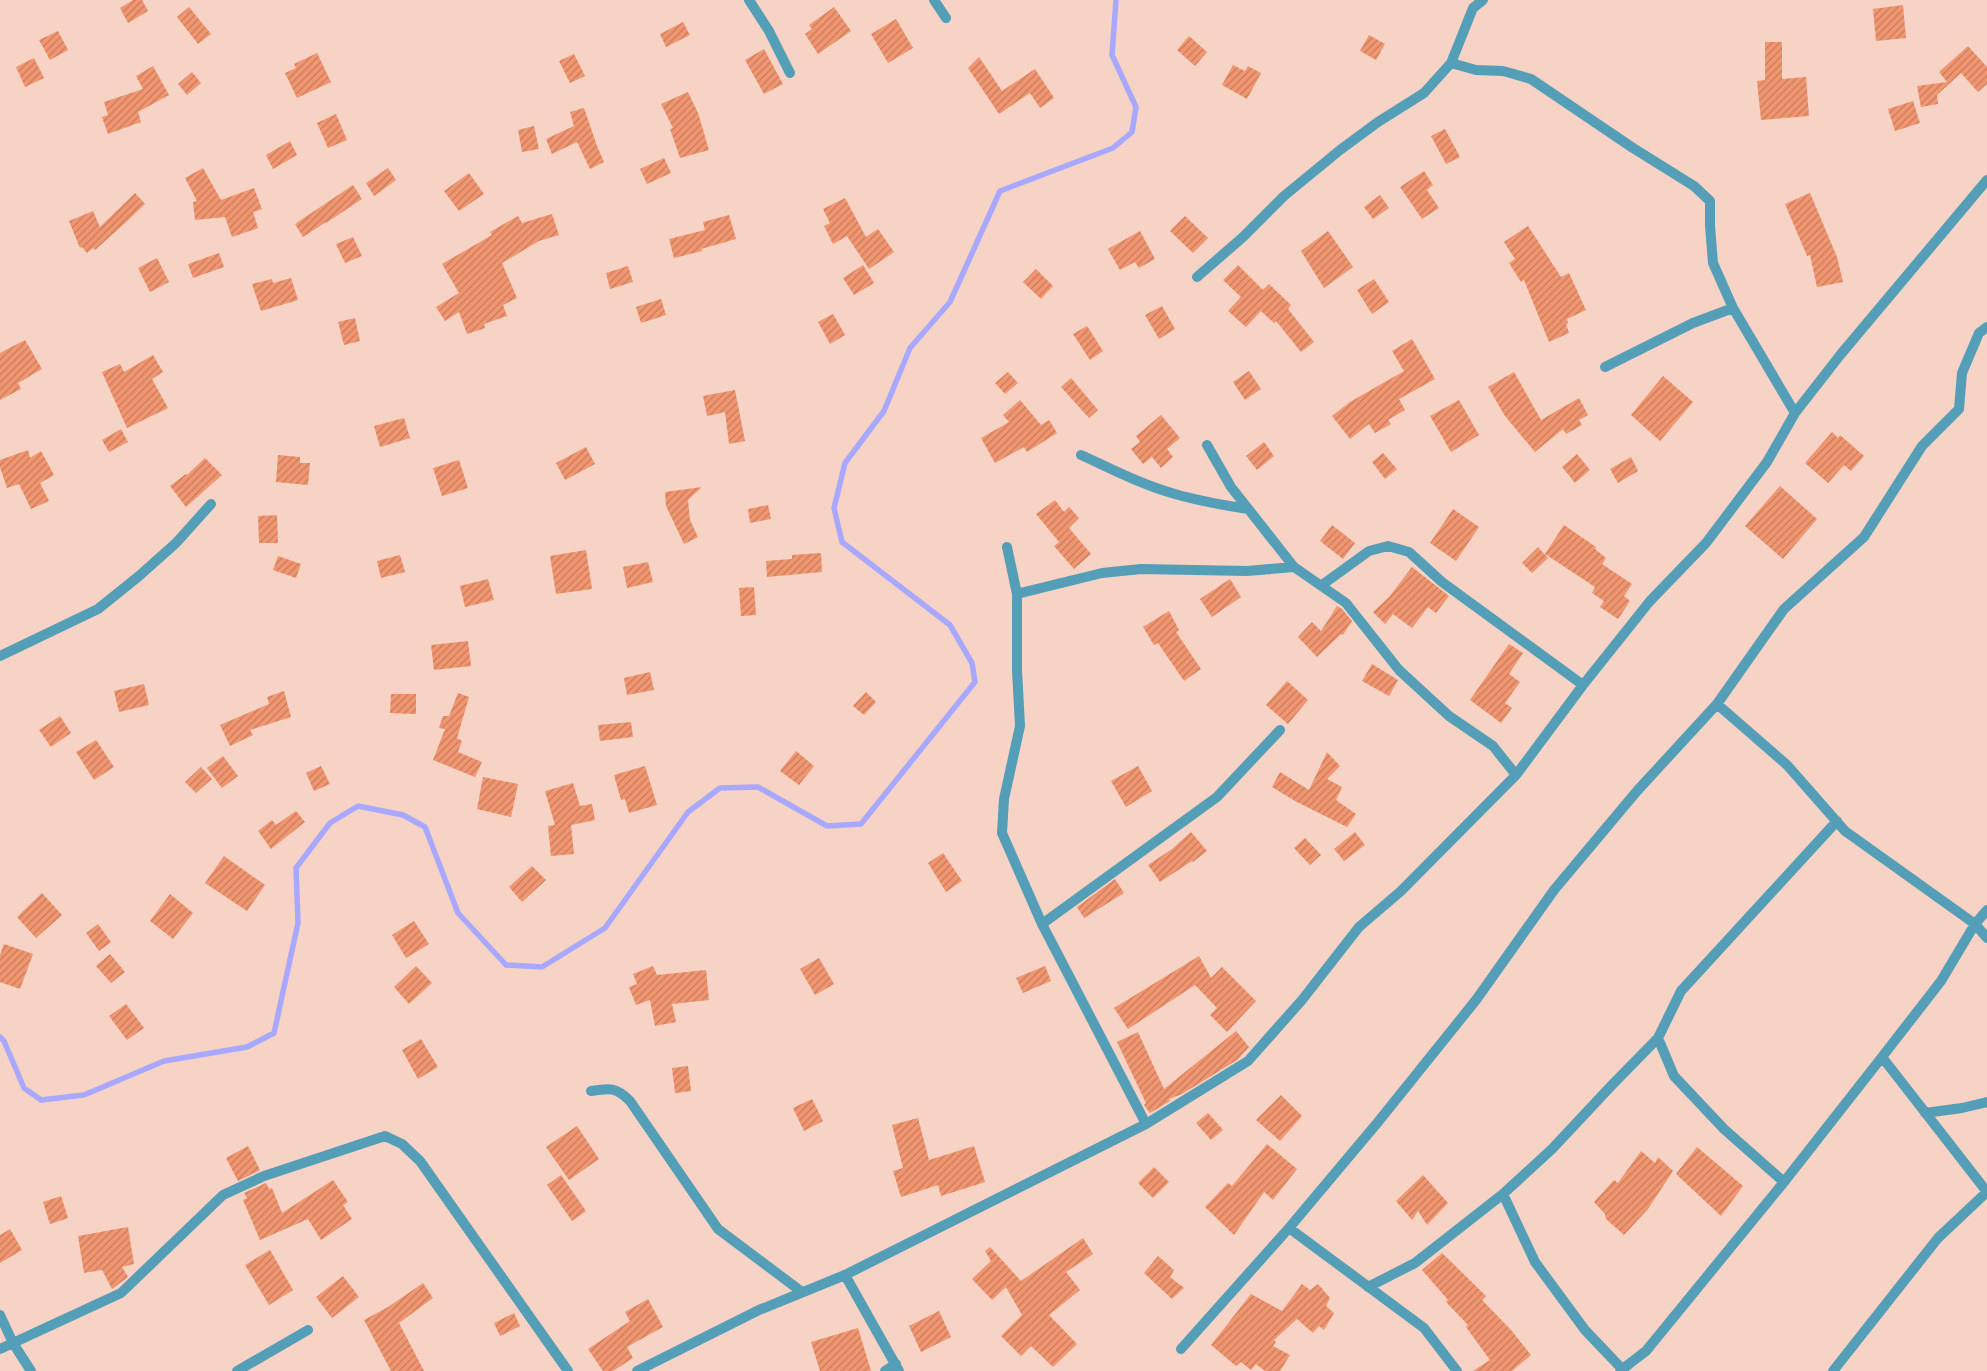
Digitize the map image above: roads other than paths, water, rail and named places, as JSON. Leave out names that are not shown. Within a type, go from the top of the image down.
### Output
[{"type":"street","points":[[749,0],[769,31],[790,73]]},
{"type":"street","points":[[934,0],[946,18]]},
{"type":"street","points":[[1197,277],[1243,237],[1284,196],[1340,150],[1378,122],[1424,93],[1451,63],[1473,8],[1483,0]]},
{"type":"street","points":[[1451,63],[1476,70],[1503,71],[1530,79],[1633,148],[1694,186],[1710,201],[1713,263],[1733,308],[1795,413]]},
{"type":"street","points":[[637,1371],[759,1310],[844,1275],[1146,1124],[1248,1061],[1302,1000],[1360,927],[1401,891],[1516,775],[1583,685],[1650,601],[1706,542],[1767,462],[1795,413],[1841,354],[1987,180]]},
{"type":"street","points":[[1605,367],[1692,323],[1733,308]]},
{"type":"street","points":[[1182,1349],[1289,1228],[1378,1122],[1476,1000],[1554,890],[1637,791],[1717,704],[1784,609],[1864,537],[1922,446],[1959,409],[1962,373],[1979,333],[1987,327]]},
{"type":"street","points":[[1207,445],[1231,487],[1294,568],[1322,585],[1346,603],[1399,670],[1449,716],[1493,746],[1516,775]]},
{"type":"street","points":[[1081,454],[1123,475],[1174,494],[1247,509]]},
{"type":"street","points":[[0,656],[98,609],[176,543],[210,504]]},
{"type":"street","points":[[1007,546],[1017,594],[1017,670],[1020,726],[1004,798],[1002,833],[1042,924],[1146,1124]]},
{"type":"street","points":[[1322,585],[1369,551],[1388,546],[1409,552],[1442,582],[1583,685]]},
{"type":"street","points":[[1017,594],[1102,573],[1141,570],[1247,571],[1294,568]]},
{"type":"street","points":[[1717,704],[1787,765],[1845,831],[1975,924],[1987,938]]},
{"type":"street","points":[[1042,924],[1217,797],[1280,730]]},
{"type":"street","points":[[1368,1288],[1415,1263],[1503,1194],[1552,1149],[1658,1038],[1681,991],[1837,821]]},
{"type":"street","points":[[1503,1194],[1535,1262],[1586,1330],[1622,1370],[1646,1351],[1784,1182],[1941,980],[1975,924],[1987,910]]},
{"type":"street","points":[[1658,1038],[1674,1076],[1724,1129],[1784,1182]]},
{"type":"street","points":[[1833,1371],[1938,1238],[1987,1192],[1882,1057]]},
{"type":"street","points":[[591,1091],[611,1088],[621,1092],[630,1101],[718,1229],[802,1292]]},
{"type":"street","points":[[1925,1113],[1962,1108],[1987,1102]]},
{"type":"street","points":[[0,1349],[121,1293],[223,1195],[264,1176],[386,1136],[402,1144],[420,1161],[568,1371]]},
{"type":"street","points":[[1289,1228],[1424,1328],[1457,1371]]},
{"type":"street","points":[[844,1275],[898,1368],[885,1371]]},
{"type":"street","points":[[0,1315],[13,1343],[31,1371]]},
{"type":"street","points":[[236,1371],[308,1330]]},
{"type":"waterway","points":[[0,1037],[4,1041],[24,1088],[41,1100],[84,1095],[164,1061],[247,1047],[274,1033],[298,923],[296,868],[330,823],[358,806],[403,815],[425,827],[458,913],[506,965],[542,967],[605,928],[688,812],[720,788],[758,787],[827,826],[861,824],[975,682],[972,663],[950,625],[842,542],[834,508],[845,463],[884,411],[910,348],[950,302],[1000,191],[1113,148],[1132,132],[1136,107],[1112,55],[1116,0]]}]
